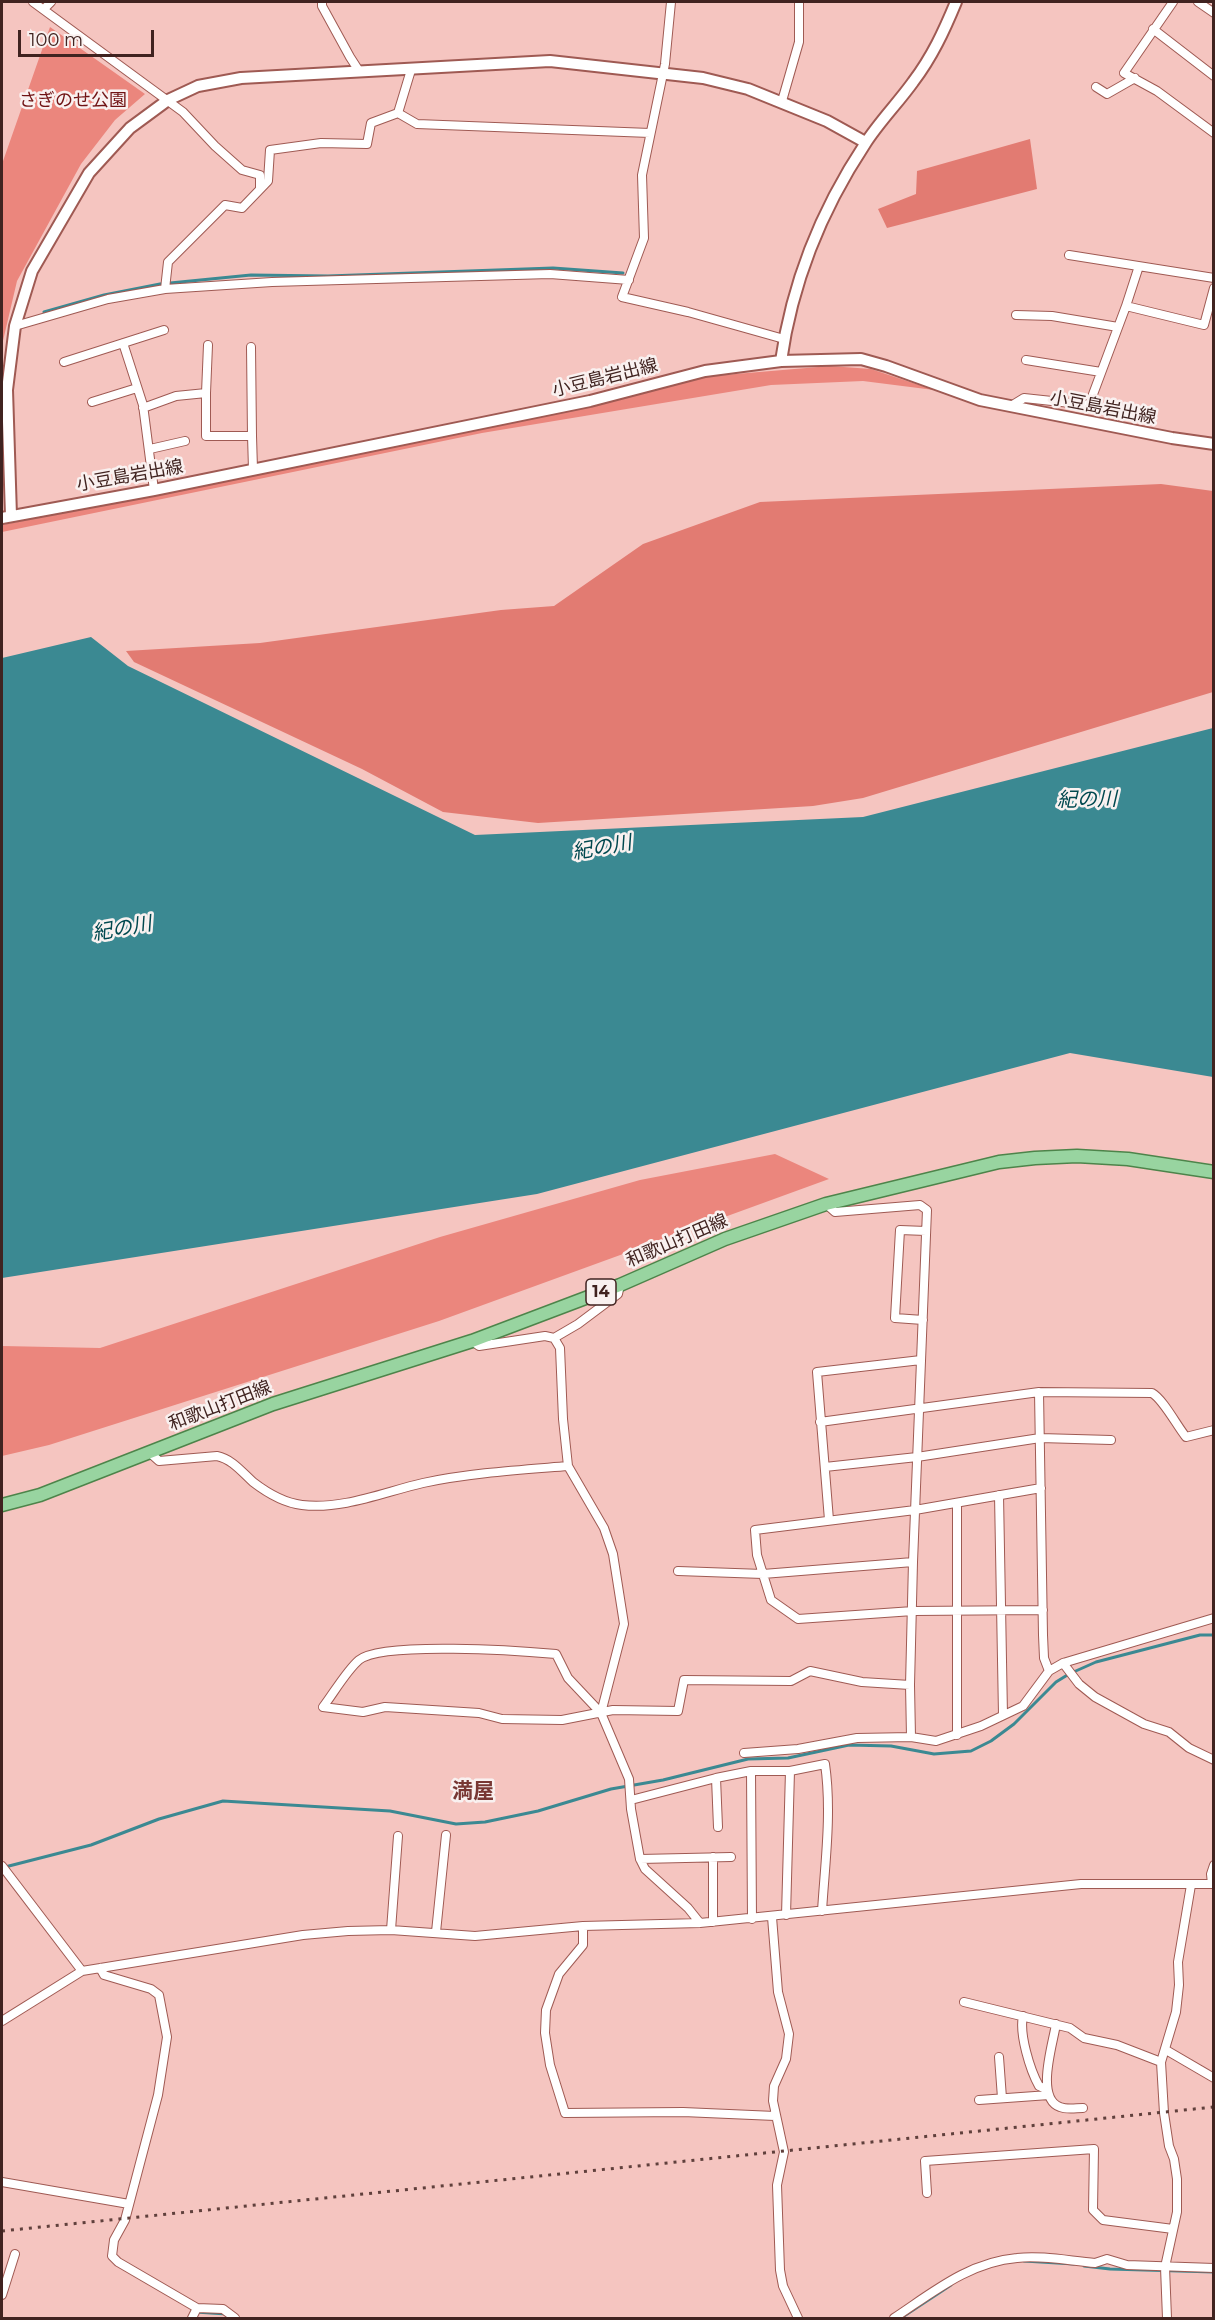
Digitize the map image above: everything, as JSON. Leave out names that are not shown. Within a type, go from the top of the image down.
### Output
[{"type":"main road","name":"和歌山打田線","points":[[2,1505],[40,1495],[273,1404],[472,1341],[620,1285],[725,1239],[826,1204],[999,1162],[1035,1158],[1077,1156],[1128,1159],[1214,1172]]},
{"type":"street","points":[[33,2],[183,111],[215,146],[242,170],[260,175],[260,189]]},
{"type":"street","points":[[44,9],[51,2]]},
{"type":"street","points":[[322,2],[322,6],[359,71]]},
{"type":"street","points":[[671,2],[663,74],[642,175],[644,238],[621,297],[688,312],[784,339]]},
{"type":"street","points":[[782,101],[799,42],[799,2]]},
{"type":"street","points":[[781,361],[784,339],[808,254],[823,218],[865,142],[914,82],[940,40],[956,2]]},
{"type":"street","points":[[1173,2],[1124,73],[1157,91],[1214,133]]},
{"type":"street","points":[[1198,2],[1214,13]]},
{"type":"street","points":[[1153,29],[1214,76]]},
{"type":"street","points":[[6,517],[7,390],[15,327],[32,270],[89,173],[130,128],[168,100],[198,86],[241,78],[550,61],[714,81],[748,89],[827,121],[865,142]]},
{"type":"street","points":[[398,112],[411,70]]},
{"type":"street","points":[[1096,87],[1107,94],[1135,78]]},
{"type":"street","points":[[398,112],[417,124],[650,133]]},
{"type":"street","points":[[165,289],[168,262],[225,205],[242,208],[268,181],[270,150],[321,143],[366,144],[371,123],[398,112]]},
{"type":"street","points":[[1069,255],[1214,278]]},
{"type":"street","points":[[1010,407],[1024,398],[1089,405],[1139,266]]},
{"type":"street","points":[[15,327],[108,299],[165,289],[272,282],[550,274],[629,280]]},
{"type":"street","points":[[1126,306],[1204,325],[1214,288]]},
{"type":"street","points":[[1016,315],[1052,316],[1118,327]]},
{"type":"street","points":[[64,362],[164,330]]},
{"type":"street","points":[[123,343],[143,408],[154,490]]},
{"type":"street","points":[[208,345],[206,436],[252,436]]},
{"type":"street","points":[[251,347],[253,469]]},
{"type":"street","name":"小豆島岩出線","points":[[6,517],[154,490],[590,401],[705,371],[781,361],[861,359],[980,400],[1214,444]]},
{"type":"street","points":[[1026,360],[1101,372]]},
{"type":"street","points":[[92,402],[137,388]]},
{"type":"street","points":[[143,408],[176,396],[206,393]]},
{"type":"street","points":[[150,449],[185,441]]},
{"type":"street","points":[[826,1204],[835,1212],[920,1205],[927,1210],[913,1562],[911,1737]]},
{"type":"street","points":[[923,1320],[895,1318],[900,1230],[926,1231]]},
{"type":"street","points":[[472,1341],[479,1346],[545,1336],[554,1338],[578,1324],[618,1294],[620,1285]]},
{"type":"street","points":[[554,1338],[560,1348],[563,1419],[568,1466],[604,1528],[613,1554],[624,1624],[601,1713]]},
{"type":"street","points":[[829,1520],[817,1372],[921,1360]]},
{"type":"street","points":[[820,1422],[1039,1392],[1152,1393],[1159,1397],[1186,1437],[1214,1430]]},
{"type":"street","points":[[1039,1392],[1044,1658],[1049,1671]]},
{"type":"street","points":[[825,1467],[917,1458],[1040,1438],[1111,1440]]},
{"type":"street","points":[[149,1452],[159,1461],[217,1456],[225,1458],[265,1490],[303,1505],[348,1502],[424,1483],[568,1466]]},
{"type":"street","points":[[1041,1488],[915,1510],[754,1530],[757,1555],[771,1600],[798,1619],[913,1611],[1043,1610]]},
{"type":"street","points":[[999,1496],[1003,1715]]},
{"type":"street","points":[[957,1503],[957,1735]]},
{"type":"street","points":[[678,1571],[763,1574],[913,1562]]},
{"type":"street","points":[[744,1753],[798,1749],[856,1738],[911,1737],[936,1741],[957,1735],[1023,1706],[1049,1671],[1214,1618]]},
{"type":"street","points":[[700,1923],[688,1908],[645,1869],[640,1858],[629,1779],[601,1713],[568,1678],[556,1654],[504,1649],[390,1652],[368,1655],[358,1660],[323,1707],[363,1712],[385,1707],[444,1710],[478,1713],[502,1719],[562,1720],[601,1713],[613,1710],[678,1711],[684,1680],[791,1681],[810,1671],[862,1682],[910,1686]]},
{"type":"street","points":[[1064,1665],[1095,1697],[1144,1724],[1169,1732],[1189,1748],[1214,1760]]},
{"type":"street","points":[[631,1795],[751,1771],[790,1771],[825,1764],[828,1781],[822,1911]]},
{"type":"street","points":[[751,1771],[752,1919]]},
{"type":"street","points":[[786,1915],[790,1771]]},
{"type":"street","points":[[716,1778],[718,1827]]},
{"type":"street","points":[[436,1932],[446,1835]]},
{"type":"street","points":[[391,1930],[398,1836]]},
{"type":"street","points":[[713,1857],[713,1922]]},
{"type":"street","points":[[640,1858],[731,1857]]},
{"type":"street","points":[[2,2021],[82,1971],[303,1935],[348,1930],[391,1930],[475,1936],[583,1926],[700,1923],[752,1919],[1081,1884],[1213,1884],[1211,1874],[1214,1865]]},
{"type":"street","points":[[2,1866],[82,1971]]},
{"type":"street","points":[[1167,2319],[1165,2267],[1177,2212],[1177,2179],[1164,2113],[1161,2062],[1176,2012],[1179,1985],[1178,1962],[1191,1885]]},
{"type":"street","points":[[772,1917],[778,1992],[789,2034],[786,2059],[774,2086],[773,2101],[784,2152],[777,2185],[780,2270],[783,2286],[798,2319]]},
{"type":"street","points":[[583,1926],[583,1945],[559,1974],[546,2010],[544,2033],[550,2065],[565,2114],[683,2112],[775,2116]]},
{"type":"street","points":[[100,1968],[104,1975],[151,1989],[159,1995],[167,2037],[158,2095],[125,2220],[111,2248],[112,2256],[118,2262],[197,2308],[223,2309],[235,2319]]},
{"type":"street","points":[[964,2002],[1073,2029],[1084,2038],[1117,2045],[1161,2062]]},
{"type":"street","points":[[1023,2016],[1022,2024],[1030,2066],[1039,2086],[1048,2092],[1054,2104],[1063,2108],[1083,2108]]},
{"type":"street","points":[[1048,2092],[1056,2024]]},
{"type":"street","points":[[1166,2050],[1214,2078]]},
{"type":"street","points":[[999,2057],[1002,2098]]},
{"type":"street","points":[[979,2100],[1048,2092]]},
{"type":"street","points":[[927,2193],[925,2161],[1094,2149],[1093,2210],[1103,2220],[1173,2229]]},
{"type":"street","points":[[2,2182],[129,2204]]},
{"type":"street","points":[[2,2295],[3,2285],[15,2254]]},
{"type":"street","points":[[894,2319],[948,2282],[982,2264],[1018,2257],[1095,2263],[1107,2259],[1127,2265],[1214,2268]]},
{"type":"street","points":[[192,2319],[197,2308]]},
{"type":"green space","name":"さぎのせ公園","points":[[50,27],[145,94],[115,120],[81,164],[17,281],[2,345],[2,164]]},
{"type":"green space","points":[[830,366],[871,369],[934,390],[863,381],[771,385],[482,433],[2,532],[2,525],[584,408],[675,382],[712,376]]},
{"type":"green space","points":[[775,1154],[829,1179],[439,1321],[49,1445],[2,1456],[2,1346],[100,1348],[440,1237],[640,1180]]},
{"type":"shaded area","points":[[1030,139],[1037,189],[887,228],[878,209],[916,194],[917,171]]},
{"type":"shaded area","points":[[1161,484],[1213,491],[1213,692],[863,798],[813,806],[538,823],[443,812],[362,769],[134,662],[126,651],[260,643],[501,610],[554,606],[643,544],[760,502]]},
{"type":"water","name":"紀の川","points":[[91,637],[128,666],[475,835],[863,817],[1213,728],[1213,1077],[1070,1053],[537,1194],[2,1278],[2,658]]},
{"type":"waterway","points":[[44,312],[104,295],[160,284],[251,275],[328,276],[553,268],[623,273]]},
{"type":"waterway","points":[[5,1867],[91,1845],[159,1819],[223,1801],[390,1811],[456,1824],[485,1822],[538,1811],[611,1789],[663,1780],[748,1759],[788,1758],[849,1745],[891,1746],[934,1754],[971,1751],[991,1741],[1014,1724],[1056,1682],[1069,1674],[1096,1662],[1200,1635],[1214,1635]]},
{"type":"waterway","points":[[1024,2261],[1074,2264]]},
{"type":"waterway","points":[[1084,2266],[1214,2272]]},
{"type":"waterway","points":[[901,2318],[951,2285]]},
{"type":"waterway","points":[[195,2312],[227,2314]]},
{"type":"railway","points":[[2,2231],[1214,2107]]},
{"type":"district","name":"満屋","points":[[473,1792]]}]
